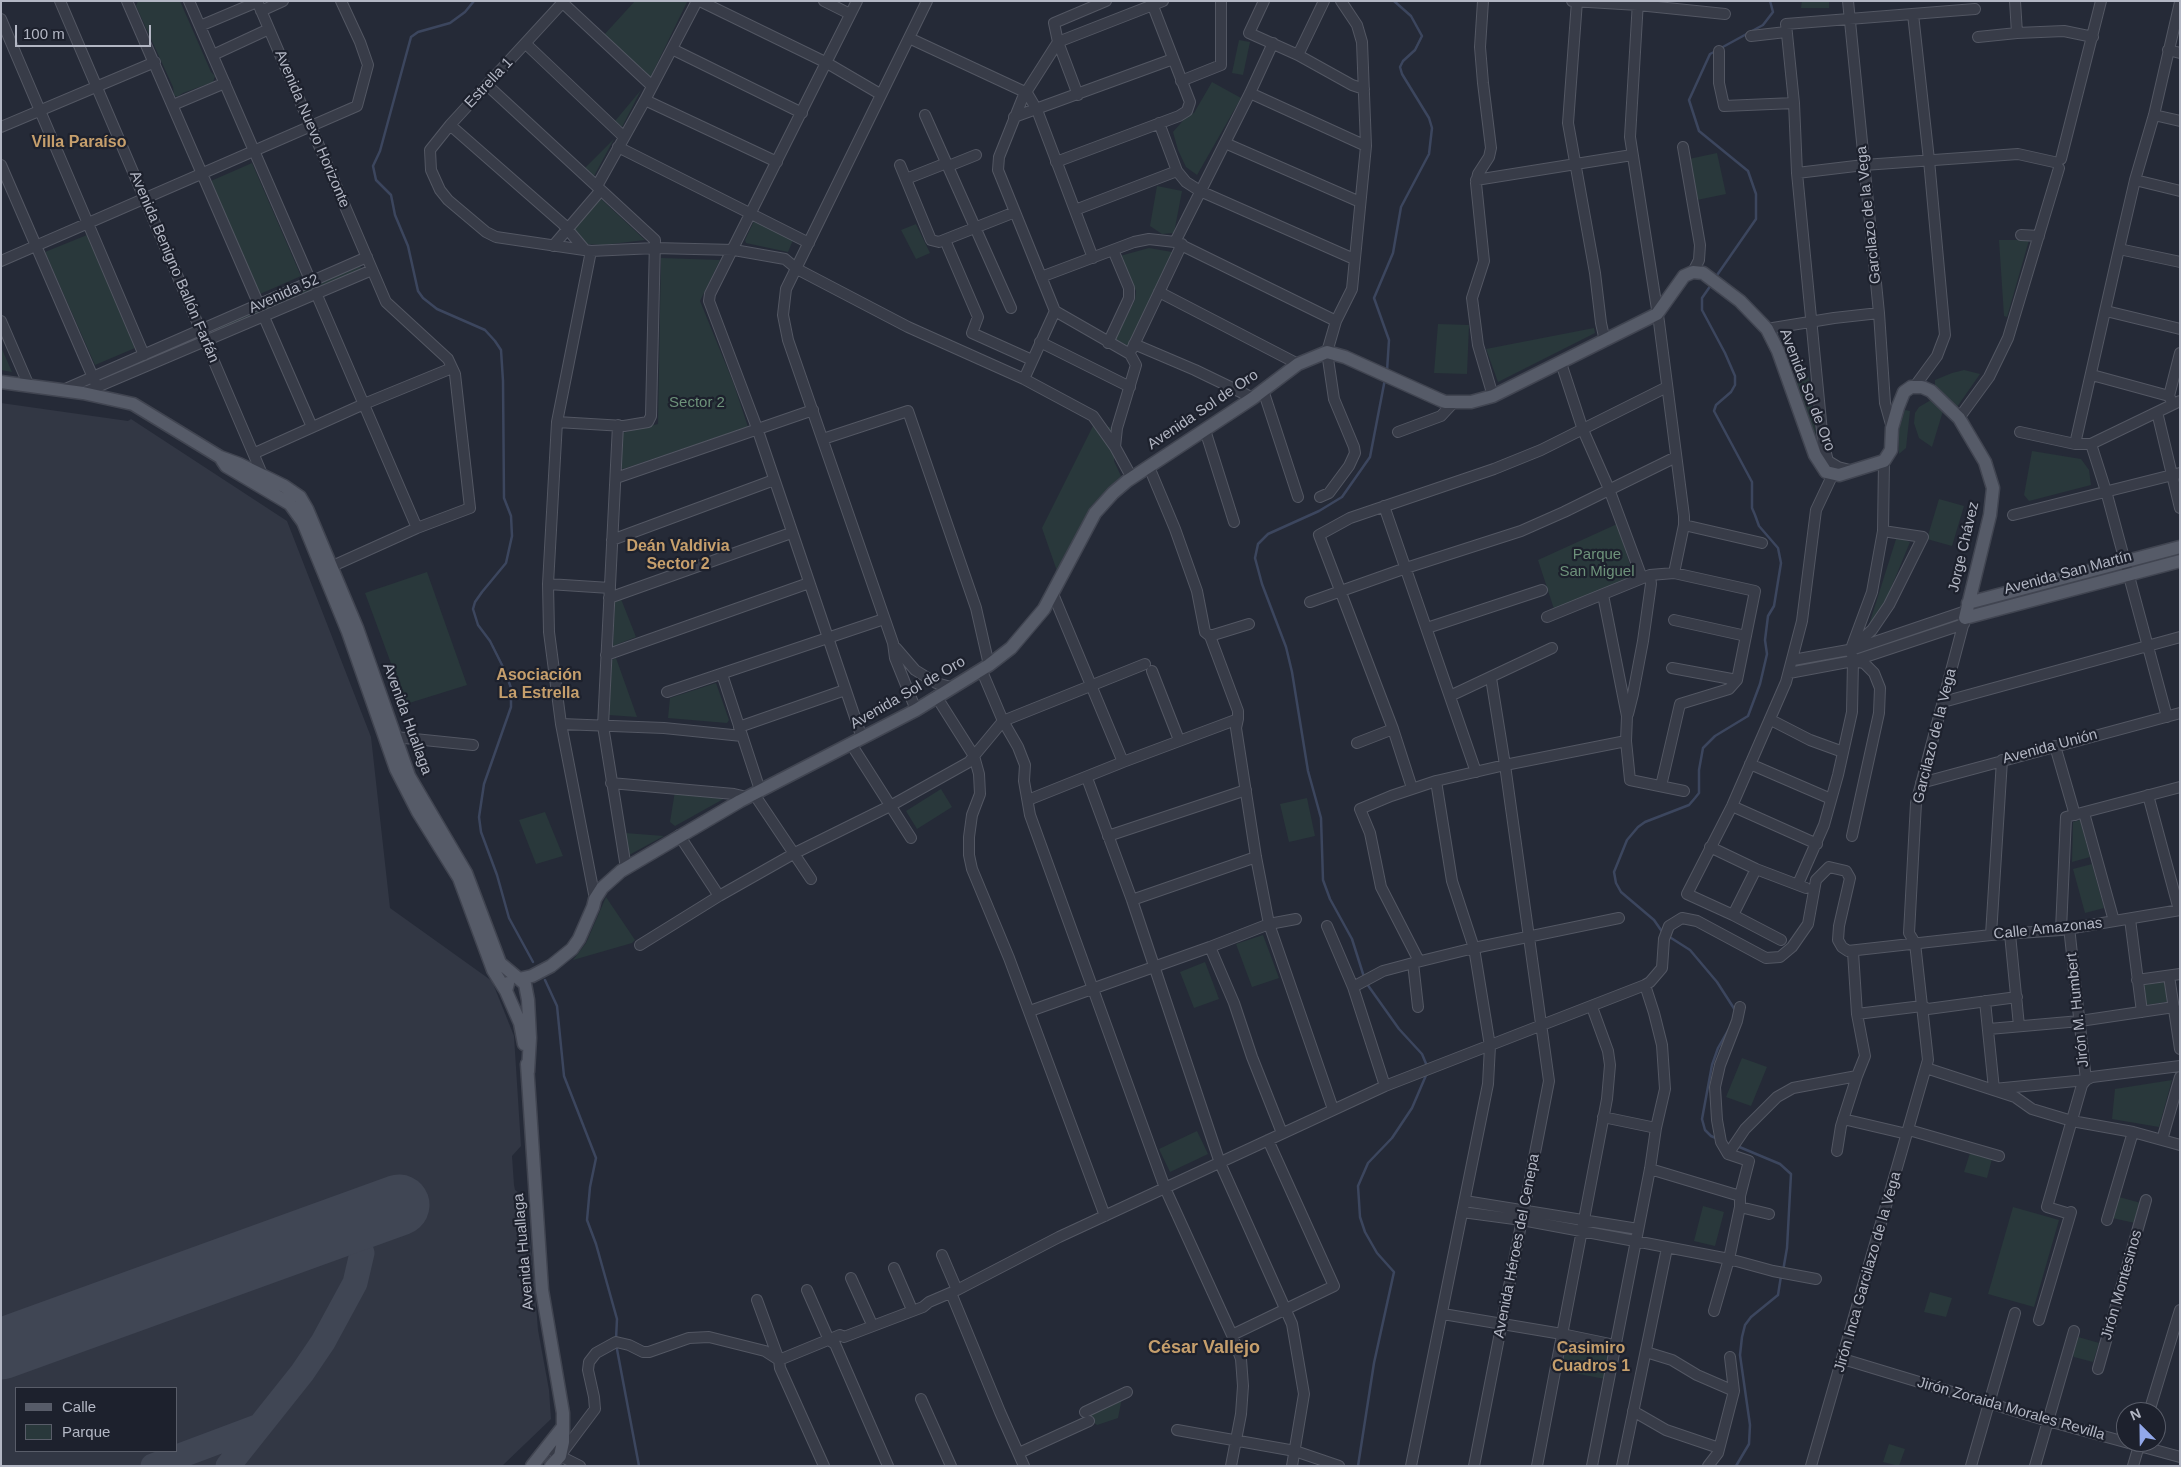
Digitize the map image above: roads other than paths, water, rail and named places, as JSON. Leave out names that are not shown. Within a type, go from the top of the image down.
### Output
[{"type":"main road","name":"Avenida Sol de Oro","points":[[1698,272],[1740,301],[1767,329],[1778,352],[1815,455],[1821,467],[1833,474]]},
{"type":"main road","points":[[1327,352],[1345,356],[1445,402],[1471,402],[1493,396],[1658,314],[1679,281],[1688,273],[1698,272]]},
{"type":"main road","name":"Avenida Sol de Oro","points":[[524,982],[551,966],[572,949],[579,939],[595,899],[602,888],[626,868],[679,835],[754,794],[916,710],[985,667],[1023,637],[1044,609],[1095,513],[1113,493],[1132,478],[1252,398],[1298,364],[1327,352]]},
{"type":"main road","name":"Avenida Huallaga","points":[[1,382],[62,391],[100,392],[142,408],[220,457],[226,466],[266,484],[284,486],[300,497],[327,569],[357,628],[406,790],[458,878],[493,970],[507,992],[522,1031],[528,1072],[541,1282],[563,1413],[563,1442],[560,1456]]},
{"type":"main road","points":[[1833,474],[1855,471],[1884,461],[1891,450],[1892,428],[1902,396],[1907,390],[1915,386]]},
{"type":"main road","name":"Jorge Chávez","points":[[1915,386],[1931,391],[1959,418],[1985,462],[1993,488],[1990,515],[1966,614]]},
{"type":"main road","name":"Avenida San Martín","points":[[1966,614],[2125,561],[2180,547]]},
{"type":"main road","name":"Avenida San Martín","points":[[1966,614],[2180,561]]},
{"type":"main road","name":"Avenida Huallaga","points":[[390,738],[418,794],[466,873],[500,963],[524,982],[528,1000],[530,1038],[528,1072]]},
{"type":"main road","points":[[507,992],[511,997],[517,999],[522,996],[524,982]]},
{"type":"main road","points":[[532,1466],[562,1428]]},
{"type":"main road","points":[[551,1466],[560,1456]]},
{"type":"street","name":"Avenida Benigno Ballón Farfán","points":[[60,1],[255,453],[266,484]]},
{"type":"street","points":[[128,1],[259,305]]},
{"type":"street","points":[[189,1],[310,282]]},
{"type":"street","points":[[200,26],[258,5],[283,1]]},
{"type":"street","points":[[1,261],[358,106],[368,65],[360,42],[341,1]]},
{"type":"street","points":[[553,246],[599,188],[618,147],[698,1],[827,63],[880,94]]},
{"type":"street","points":[[824,1],[850,14]]},
{"type":"street","points":[[857,1],[734,250],[710,294],[709,301],[757,428],[828,638],[845,690],[857,741],[911,838]]},
{"type":"street","points":[[916,710],[895,658],[893,643],[784,322],[783,308],[786,289],[927,1]]},
{"type":"street","points":[[1078,95],[1058,42],[1054,23],[1106,1]]},
{"type":"street","points":[[1181,81],[1221,66],[1222,1]]},
{"type":"street","points":[[1264,1],[1249,33],[1298,55],[1352,85],[1364,88]]},
{"type":"street","points":[[1298,55],[1324,1]]},
{"type":"street","points":[[1320,497],[1329,493],[1349,466],[1355,452],[1334,399],[1327,352],[1336,321],[1352,289],[1366,146],[1360,34],[1353,18],[1341,1]]},
{"type":"street","points":[[1483,1],[1480,47],[1491,148],[1489,156],[1476,180],[1484,261],[1472,298],[1478,345],[1493,396]]},
{"type":"street","points":[[1571,1],[1638,3],[1725,14]]},
{"type":"street","name":"Garcilazo de la Vega","points":[[1848,1],[1885,403],[1892,428]]},
{"type":"street","points":[[2015,1],[2017,33]]},
{"type":"street","points":[[1959,418],[1989,376],[2008,338],[2039,236],[2101,1]]},
{"type":"street","points":[[563,2],[652,86]]},
{"type":"street","name":"Estrella 1","points":[[553,246],[496,237],[489,234],[448,200],[437,185],[431,170],[430,150],[450,125],[563,2]]},
{"type":"street","points":[[1056,162],[1184,114],[1189,107],[1190,102],[1173,59],[1156,2],[1058,42],[1023,97],[999,157],[998,170],[1055,312],[1130,354],[1136,365],[1117,428],[1115,447]]},
{"type":"street","points":[[1577,2],[1568,108],[1575,163],[1605,341]]},
{"type":"street","points":[[2075,444],[2135,180],[2154,115],[2180,2]]},
{"type":"street","points":[[1638,3],[1631,120],[1632,155],[1658,314],[1684,525],[1674,573]]},
{"type":"street","name":"Avenida Nuevo Horizonte","points":[[258,5],[386,302],[448,359],[452,368]]},
{"type":"street","points":[[1855,471],[1832,464],[1828,461],[1824,452],[1797,173],[1794,103],[1786,24],[1975,9]]},
{"type":"street","points":[[1912,14],[1929,160],[1944,335],[1937,356],[1915,386]]},
{"type":"street","points":[[1,19],[144,355]]},
{"type":"street","points":[[212,55],[269,29]]},
{"type":"street","points":[[1978,37],[2064,31],[2093,37]]},
{"type":"street","points":[[1751,36],[1786,32]]},
{"type":"street","points":[[909,38],[1027,93],[1037,110],[1093,258]]},
{"type":"street","points":[[1130,354],[1159,292],[1200,191],[1273,43]]},
{"type":"street","points":[[526,44],[624,136]]},
{"type":"street","points":[[672,49],[802,113]]},
{"type":"street","points":[[2168,50],[2180,53]]},
{"type":"street","points":[[1719,51],[1719,83],[1724,106],[1794,103]]},
{"type":"street","points":[[1014,118],[1173,59]]},
{"type":"street","points":[[1,127],[154,62]]},
{"type":"street","points":[[173,105],[225,83]]},
{"type":"street","points":[[487,85],[655,240],[651,416],[648,422],[618,425],[557,422]]},
{"type":"street","points":[[1250,93],[1366,146]]},
{"type":"street","points":[[645,100],[777,162]]},
{"type":"street","points":[[925,115],[1010,308]]},
{"type":"street","points":[[2154,115],[2180,120]]},
{"type":"street","points":[[1159,124],[1177,171],[1186,182],[1200,191],[1354,259]]},
{"type":"street","points":[[450,125],[563,224],[566,230],[588,250]]},
{"type":"street","points":[[1225,143],[1360,202]]},
{"type":"street","points":[[618,147],[810,243]]},
{"type":"street","points":[[1683,147],[1700,245],[1698,272]]},
{"type":"street","points":[[906,179],[947,163],[951,165],[976,154]]},
{"type":"street","points":[[1797,173],[1864,165],[2018,154],[2058,163]]},
{"type":"street","points":[[1476,180],[1632,155]]},
{"type":"street","points":[[1,165],[100,392],[206,342],[372,270]]},
{"type":"street","points":[[900,166],[931,240],[940,242],[1015,212]]},
{"type":"street","points":[[1074,210],[1177,171]]},
{"type":"street","points":[[2135,180],[2180,191]]},
{"type":"street","points":[[2021,235],[2039,236]]},
{"type":"street","points":[[1041,277],[1134,242],[1149,239],[1178,243],[1336,321]]},
{"type":"street","points":[[945,240],[978,317],[972,333],[1032,360]]},
{"type":"street","points":[[553,246],[588,250],[655,248],[734,250],[785,259],[797,269],[908,327],[1024,379],[1093,416],[1115,447],[1132,478]]},
{"type":"street","points":[[2119,249],[2180,262]]},
{"type":"street","points":[[588,250],[557,422],[548,584],[549,632],[561,724],[595,899]]},
{"type":"street","points":[[1108,343],[1130,298],[1129,288],[1113,250]]},
{"type":"street","name":"Avenida 52","points":[[62,391],[366,258]]},
{"type":"street","points":[[1159,292],[1298,364]]},
{"type":"street","points":[[316,293],[417,528]]},
{"type":"street","points":[[2106,311],[2180,329]]},
{"type":"street","points":[[1024,379],[1055,312]]},
{"type":"street","points":[[1767,329],[1878,314]]},
{"type":"street","points":[[264,317],[312,427]]},
{"type":"street","points":[[1,321],[29,386]]},
{"type":"street","points":[[1040,342],[1130,387]]},
{"type":"street","points":[[1134,344],[1195,370],[1252,398]]},
{"type":"street","points":[[2020,432],[2075,444],[2091,444],[2157,412],[2174,400],[2180,353]]},
{"type":"street","points":[[1561,363],[1584,430],[1651,584],[1634,694],[1627,716]]},
{"type":"street","points":[[255,453],[364,404],[452,368],[470,508],[417,528],[327,569]]},
{"type":"street","points":[[2092,375],[2174,400]]},
{"type":"street","points":[[1412,788],[1393,728],[1320,535],[1350,518],[1494,469],[1584,430],[1667,387]]},
{"type":"street","points":[[1263,390],[1298,497]]},
{"type":"street","points":[[1398,432],[1441,416],[1454,402]]},
{"type":"street","points":[[616,478],[813,410]]},
{"type":"street","points":[[824,439],[908,411],[976,608],[985,667],[1003,721],[1018,747],[1025,765],[1024,781],[1030,815],[1094,987],[1165,1188],[1232,1335],[1241,1359],[1243,1379],[1241,1414],[1230,1466]]},
{"type":"street","points":[[2157,412],[2175,474],[2180,508]]},
{"type":"street","points":[[618,425],[602,726],[626,868]]},
{"type":"street","points":[[1205,430],[1234,522]]},
{"type":"street","points":[[2091,444],[2106,491],[2167,717]]},
{"type":"street","points":[[1310,602],[1406,568],[1521,531],[1676,457]]},
{"type":"street","points":[[1710,847],[1756,869],[1802,886],[1831,799],[1852,712],[1853,660],[1851,649],[1872,592],[1883,531],[1884,461]]},
{"type":"street","points":[[1149,467],[1175,529],[1197,591],[1205,632],[1210,636],[1238,711],[1236,728],[1256,857],[1270,924],[1333,1109]]},
{"type":"street","points":[[1781,940],[1687,894],[1732,806],[1789,673],[1802,621],[1816,510],[1833,474]]},
{"type":"street","points":[[2013,515],[2175,474]]},
{"type":"street","points":[[612,540],[774,480]]},
{"type":"street","points":[[1384,506],[1476,772]]},
{"type":"street","points":[[1684,525],[1762,543]]},
{"type":"street","points":[[1851,649],[1872,630],[1889,605],[1923,536],[1883,531]]},
{"type":"street","points":[[548,584],[609,593],[791,533]]},
{"type":"street","points":[[1547,617],[1646,576],[1674,573],[1755,591],[1737,680],[1729,689],[1680,704],[1661,786]]},
{"type":"street","points":[[606,655],[809,583]]},
{"type":"street","points":[[1427,628],[1542,590]]},
{"type":"street","points":[[1053,594],[1123,762]]},
{"type":"street","points":[[1604,595],[1627,716],[1626,741],[1630,780],[1642,784],[1684,791]]},
{"type":"street","name":"Garcilazo de la Vega","points":[[1922,1006],[1915,943],[1909,932],[1916,803],[1966,614]]},
{"type":"street","name":"Avenida San Martín","points":[[1793,660],[1851,649],[1966,614]]},
{"type":"street","name":"Avenida San Martín","points":[[1789,673],[1853,660],[1966,614]]},
{"type":"street","points":[[668,692],[884,619]]},
{"type":"street","points":[[1674,620],[1746,636]]},
{"type":"street","points":[[1210,636],[1249,624]]},
{"type":"street","points":[[1943,702],[2180,637]]},
{"type":"street","points":[[893,643],[915,670],[936,683],[951,687]]},
{"type":"street","points":[[1450,696],[1552,648]]},
{"type":"street","points":[[1852,836],[1879,713],[1880,688],[1874,673],[1864,664],[1853,660]]},
{"type":"street","points":[[640,945],[719,896],[795,853],[892,805],[969,762],[1003,721],[1092,685],[1148,667],[1179,740]]},
{"type":"street","points":[[1672,668],[1737,680]]},
{"type":"street","points":[[722,674],[741,731],[754,794],[811,879]]},
{"type":"street","name":"Avenida Héroes del Cenepa","points":[[1474,1466],[1549,1082],[1540,1025],[1530,937],[1491,678]]},
{"type":"street","points":[[561,724],[741,731],[845,690]]},
{"type":"street","points":[[936,696],[974,756],[980,794],[972,815],[969,855],[975,876],[1030,1011],[1105,1216]]},
{"type":"street","name":"Avenida Unión","points":[[1921,783],[2180,713]]},
{"type":"street","points":[[1028,800],[1179,740],[1238,719]]},
{"type":"street","points":[[1770,720],[1810,740],[1843,752]]},
{"type":"street","points":[[1357,743],[1393,728]]},
{"type":"street","points":[[390,738],[473,745]]},
{"type":"street","points":[[1418,1007],[1416,962],[1382,887],[1370,833],[1360,809],[1412,788],[1436,781],[1626,741]]},
{"type":"street","points":[[2054,746],[2080,814],[2114,922]]},
{"type":"street","points":[[1991,935],[2002,760]]},
{"type":"street","points":[[1750,764],[1831,799]]},
{"type":"street","points":[[1087,778],[1132,900],[1220,1163],[1287,1310],[1297,1345],[1304,1394],[1292,1466]]},
{"type":"street","points":[[1411,1466],[1488,1084],[1490,1046],[1474,948],[1452,881],[1436,781]]},
{"type":"street","points":[[611,783],[734,794],[754,794]]},
{"type":"street","points":[[2080,814],[2180,787]]},
{"type":"street","points":[[1108,836],[1246,790]]},
{"type":"street","points":[[2148,795],[2179,910]]},
{"type":"street","points":[[1732,806],[1817,844]]},
{"type":"street","name":"Jirón M. Humbert","points":[[2039,1320],[2070,1213],[2047,1207],[2082,1085],[2086,1080],[2080,1021],[2065,928],[2066,817],[2080,814]]},
{"type":"street","points":[[679,835],[719,896]]},
{"type":"street","points":[[1132,900],[1256,857]]},
{"type":"street","points":[[840,1335],[844,1337],[923,1307],[929,1302],[954,1292],[1059,1237],[1385,1086],[1540,1025],[1592,1007],[1647,983],[1662,968],[1664,938],[1670,926],[1682,918],[1697,921],[1766,958],[1780,957],[1792,947],[1808,924],[1816,880],[1829,867],[1846,871],[1850,878],[1839,926],[1838,940],[1842,947],[1851,952],[1857,1014],[1865,1056],[1843,1119],[1837,1151]]},
{"type":"street","points":[[1733,915],[1756,869]]},
{"type":"street","name":"Calle Amazonas","points":[[1851,952],[1915,943],[2114,922],[2179,910]]},
{"type":"street","points":[[1352,987],[1383,972],[1416,962],[1618,918]]},
{"type":"street","points":[[1030,1011],[1270,924],[1296,919]]},
{"type":"street","points":[[2130,919],[2142,1012]]},
{"type":"street","points":[[1327,926],[1352,987],[1385,1086]]},
{"type":"street","points":[[2010,934],[2019,1026]]},
{"type":"street","points":[[1210,947],[1234,1003],[1252,1057],[1282,1133]]},
{"type":"street","points":[[2138,980],[2174,975],[2174,1007],[2180,1049]]},
{"type":"street","points":[[1592,1466],[1665,1089],[1664,1056],[1647,983]]},
{"type":"street","points":[[1857,1014],[1922,1006],[1928,1009],[2017,998]]},
{"type":"street","points":[[1985,1001],[1994,1089]]},
{"type":"street","name":"Jirón Inca Garcilazo de la Vega","points":[[1811,1466],[1925,1073],[1928,1060],[1922,1006]]},
{"type":"street","points":[[1537,1466],[1603,1117],[1610,1065],[1608,1051],[1592,1007]]},
{"type":"street","points":[[1989,1028],[2080,1021],[2174,1007]]},
{"type":"street","points":[[1714,1310],[1729,1259],[1740,1207],[1740,1196],[1749,1161],[1720,1142],[1715,1087],[1720,1065],[1740,1008]]},
{"type":"street","points":[[1994,1089],[2086,1080],[2092,1077],[2180,1066]]},
{"type":"street","points":[[1925,1073],[1994,1089],[2015,1097],[2032,1109],[2072,1121],[2133,1132],[2180,1145]]},
{"type":"street","points":[[1731,1150],[1745,1129],[1777,1097],[1793,1088],[1857,1076]]},
{"type":"street","points":[[2162,1140],[2180,1077]]},
{"type":"street","points":[[1603,1117],[1656,1128]]},
{"type":"street","points":[[1843,1119],[1908,1132],[1999,1156]]},
{"type":"street","points":[[2107,1220],[2133,1132]]},
{"type":"street","points":[[1232,1335],[1331,1289],[1334,1283],[1268,1140]]},
{"type":"street","points":[[1650,1169],[1740,1196]]},
{"type":"street","name":"Jirón Montesinos","points":[[2098,1369],[2146,1200]]},
{"type":"street","points":[[1464,1207],[1523,1215],[1583,1220],[1638,1229]]},
{"type":"street","points":[[1740,1207],[1769,1214]]},
{"type":"street","points":[[1523,1215],[1582,1231],[1729,1259],[1773,1271],[1812,1278]]},
{"type":"street","points":[[1622,1466],[1667,1248]]},
{"type":"street","points":[[942,1255],[954,1292],[1000,1412],[1024,1466]]},
{"type":"street","points":[[894,1268],[910,1305]]},
{"type":"street","points":[[851,1278],[870,1320]]},
{"type":"street","points":[[807,1290],[829,1340],[835,1344],[888,1466]]},
{"type":"street","points":[[757,1300],[780,1360],[780,1368],[824,1466]]},
{"type":"street","points":[[780,1360],[829,1340],[840,1335],[842,1331],[870,1320],[920,1301],[929,1302]]},
{"type":"street","points":[[2152,1402],[2180,1310]]},
{"type":"street","points":[[1971,1466],[2015,1313]]},
{"type":"street","points":[[1443,1314],[1615,1345]]},
{"type":"street","points":[[2035,1466],[2074,1331]]},
{"type":"street","points":[[560,1456],[593,1412],[595,1404],[588,1370],[589,1362],[596,1353],[616,1342],[643,1352],[656,1350],[689,1338],[710,1337],[765,1351],[780,1360]]},
{"type":"street","points":[[1646,1352],[1672,1360],[1697,1375],[1734,1391]]},
{"type":"street","points":[[1708,1466],[1719,1448],[1734,1391],[1730,1357]]},
{"type":"street","name":"Jirón Zoraida Morales Revilla","points":[[1843,1359],[2048,1421],[2116,1438]]},
{"type":"street","points":[[1019,1453],[1087,1417],[1127,1392]]},
{"type":"street","points":[[921,1399],[951,1466]]},
{"type":"street","points":[[1633,1411],[1666,1430],[1719,1448]]},
{"type":"street","points":[[562,1428],[570,1430],[584,1424]]},
{"type":"street","points":[[1177,1430],[1235,1438],[1295,1450],[1339,1466]]},
{"type":"street","points":[[548,1446],[560,1456],[580,1466]]},
{"type":"street","points":[[2133,1466],[2137,1452]]},
{"type":"street","name":"Jirón Zoraida Morales Revilla","points":[[2165,1452],[2180,1457]]},
{"type":"waterway","points":[[474,1],[465,12],[450,23],[418,32],[411,37],[380,151],[373,166],[376,180],[391,195],[395,215],[408,246],[418,291],[423,298],[437,309],[485,330],[501,350],[504,498],[511,516],[512,536],[506,563],[482,592],[475,602],[473,609],[478,625],[490,641],[505,671],[511,688],[511,707],[484,784],[479,817],[481,832],[497,875],[509,918],[533,962]]},
{"type":"waterway","points":[[1387,371],[1389,340],[1374,298],[1393,253],[1401,207],[1429,154],[1432,128],[1429,118],[1402,74],[1400,67],[1403,61],[1415,50],[1422,36],[1411,16],[1394,1]]},
{"type":"waterway","points":[[1721,48],[1763,25],[1773,12],[1770,1]]},
{"type":"waterway","points":[[1715,278],[1756,219],[1756,194],[1748,171],[1699,131],[1689,100],[1710,54],[1716,51]]},
{"type":"waterway","points":[[1663,933],[1654,920],[1621,892],[1616,883],[1614,872],[1627,840],[1638,827],[1645,822],[1689,805],[1699,793],[1699,770],[1703,748],[1715,736],[1748,716],[1760,684],[1767,654],[1765,640],[1768,616],[1774,606],[1781,563],[1778,548],[1759,526],[1752,508],[1752,482],[1714,411],[1716,405],[1731,392],[1735,385],[1735,376],[1702,310],[1702,298],[1711,285]]},
{"type":"waterway","points":[[1364,977],[1352,939],[1330,899],[1323,880],[1321,818],[1308,771],[1292,672],[1286,647],[1262,584],[1255,558],[1258,544],[1268,534],[1319,511],[1342,497],[1370,457],[1385,379]]},
{"type":"waterway","points":[[1668,936],[1690,950],[1717,982],[1735,1010]]},
{"type":"waterway","points":[[545,980],[557,1006],[564,1076],[596,1158],[590,1187],[587,1220],[596,1244],[617,1319],[616,1339]]},
{"type":"waterway","points":[[1367,984],[1399,1029],[1422,1054],[1427,1066]]},
{"type":"waterway","points":[[1718,1139],[1711,1136],[1705,1130],[1702,1119],[1712,1065],[1718,1048],[1730,1027]]},
{"type":"waterway","points":[[1358,1466],[1374,1363],[1394,1272],[1377,1253],[1365,1232],[1360,1217],[1358,1186],[1368,1163],[1392,1138],[1412,1108],[1427,1073]]},
{"type":"waterway","points":[[1737,1146],[1780,1164],[1791,1174],[1787,1248],[1783,1271]]},
{"type":"waterway","points":[[1736,1466],[1749,1444],[1750,1425],[1740,1355],[1742,1337],[1745,1325],[1751,1317],[1778,1295],[1781,1276]]},
{"type":"waterway","points":[[616,1344],[639,1466]]},
{"type":"district","name":"Villa Paraíso","points":[[79,143]]},
{"type":"district","name":"Deán Valdivia Sector 2","points":[[678,556]]},
{"type":"district","name":"Asociación La Estrella","points":[[539,685]]},
{"type":"district","name":"César Vallejo","points":[[1204,1348]]},
{"type":"district","name":"Casimiro Cuadros 1","points":[[1591,1358]]},
{"type":"park label","name":"Sector 2","points":[[697,403]]},
{"type":"park label","name":"Parque San Miguel","points":[[1597,564]]}]
